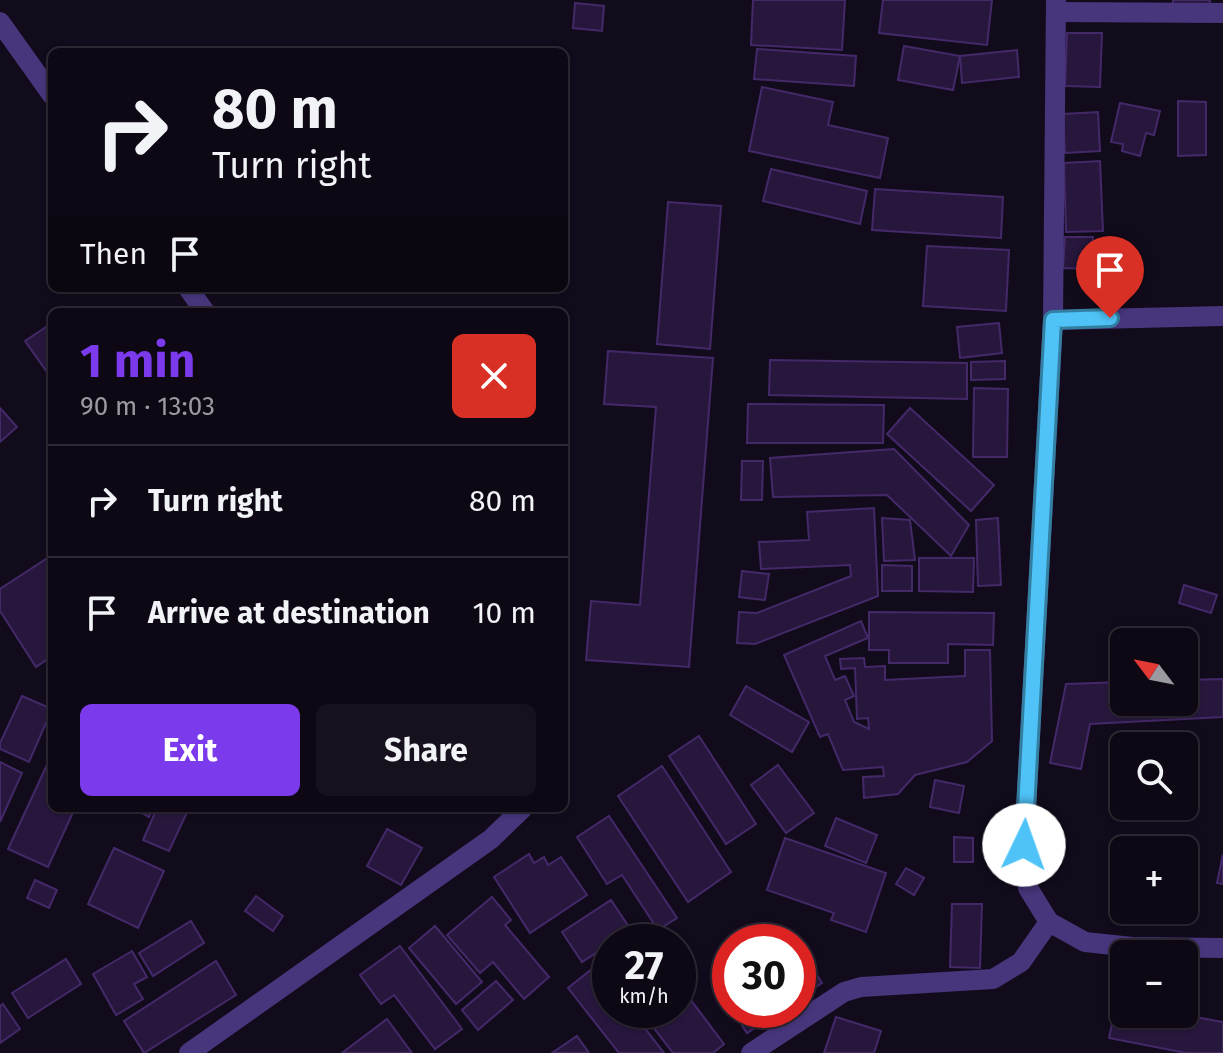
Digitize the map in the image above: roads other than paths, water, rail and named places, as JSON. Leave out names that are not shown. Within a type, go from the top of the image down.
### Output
[{"type":"street","points":[[1223,13],[1056,6],[1053,320],[1024,845],[1028,888],[1049,922],[1085,942],[1132,947],[1223,948]]},
{"type":"street","points":[[0,22],[48,89]]},
{"type":"street","points":[[1053,320],[1223,316]]},
{"type":"street","points":[[189,1053],[491,839],[519,812]]},
{"type":"street","points":[[751,1053],[844,992],[861,987],[993,979],[1021,962],[1049,922]]}]
